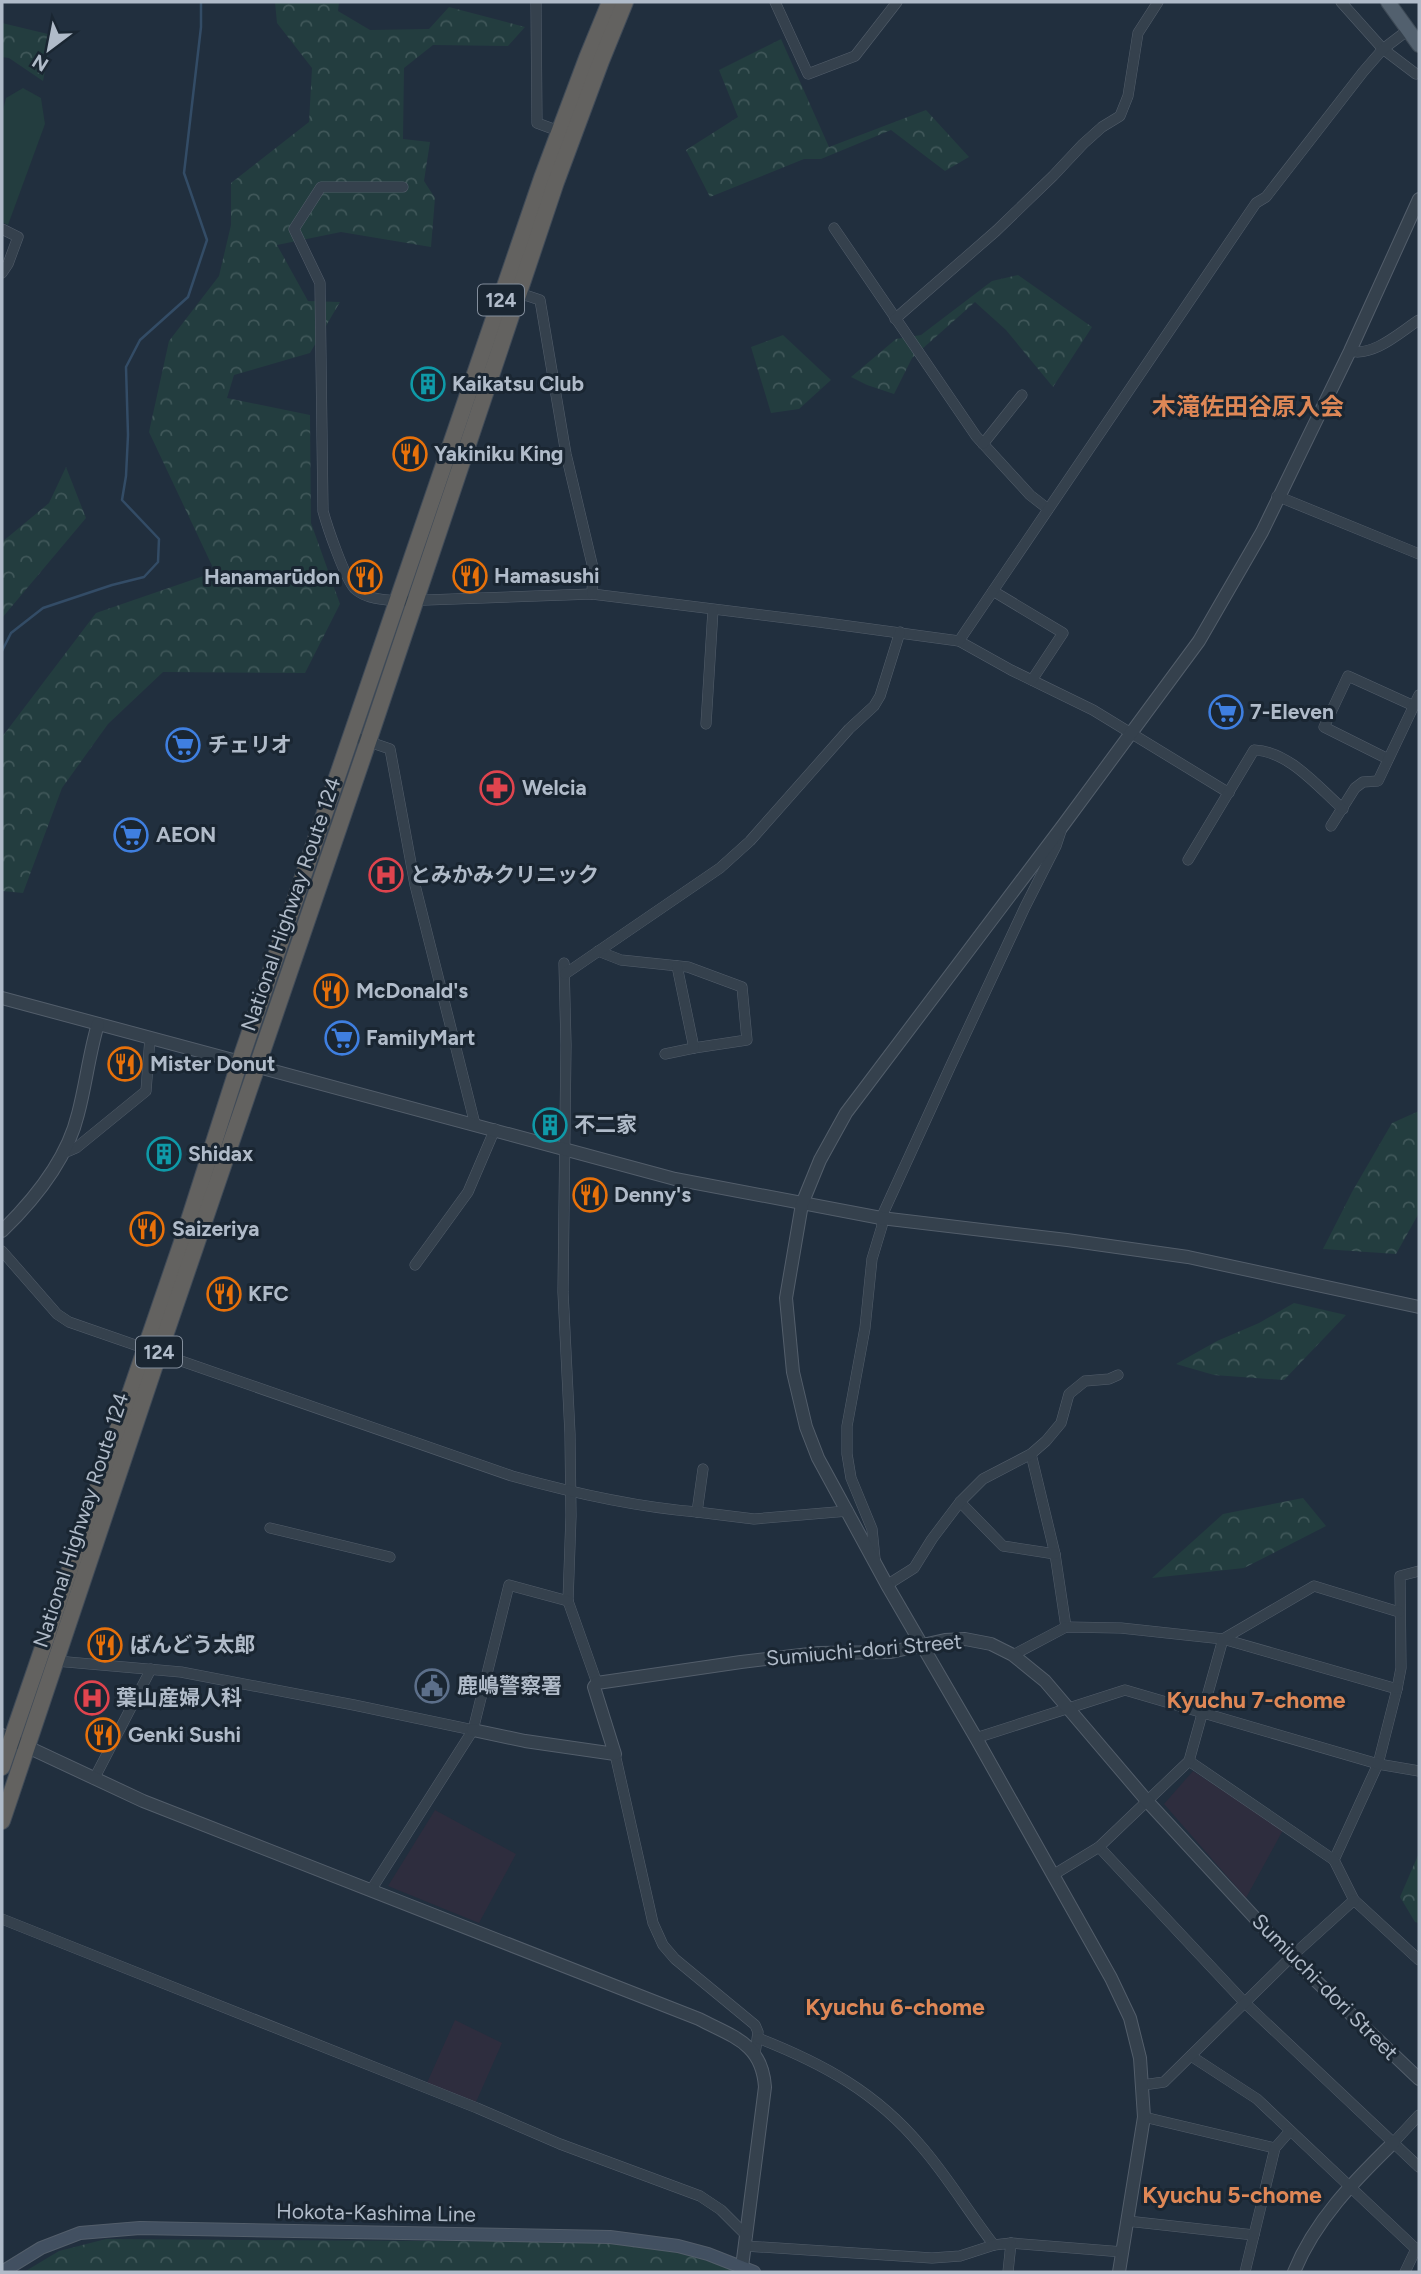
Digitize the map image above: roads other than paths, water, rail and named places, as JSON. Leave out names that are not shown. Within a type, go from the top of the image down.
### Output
[{"type":"highway","name":"National Highway Route 124","points":[[2,1821],[57,1661],[240,1061],[398,601],[512,291],[610,2]]},
{"type":"highway","name":"National Highway Route 124","points":[[566,134],[625,2]]},
{"type":"highway","name":"National Highway Route 124","points":[[2,1767],[6,1737],[258,1066],[415,601],[512,291]]},
{"type":"main road","points":[[1388,2],[1419,45]]},
{"type":"main road","name":"Hokota-Kashima Line","points":[[2,2272],[41,2248],[80,2233],[140,2228],[610,2237],[678,2246],[748,2269]]},
{"type":"street","points":[[536,2],[537,123],[566,134]]},
{"type":"street","points":[[775,2],[808,74],[855,56],[897,2]]},
{"type":"street","points":[[895,319],[996,231],[1054,176],[1083,144],[1120,116],[1128,96],[1138,33],[1158,2]]},
{"type":"street","points":[[1341,2],[1383,49],[1416,74]]},
{"type":"street","points":[[959,641],[1256,203],[1266,197],[1383,49],[1408,30]]},
{"type":"street","points":[[403,187],[321,187],[295,229],[320,284],[323,511],[330,535],[355,589],[373,598],[398,601],[592,594],[959,641],[1132,732],[1229,793]]},
{"type":"street","points":[[1119,2272],[1144,2117],[1140,2059],[1130,2018],[1111,1978],[887,1585],[818,1458],[806,1427],[793,1371],[786,1298],[802,1204],[820,1160],[846,1112],[1199,641],[1262,532],[1277,496],[1350,351],[1419,199]]},
{"type":"street","points":[[834,228],[983,444],[1030,495],[1048,509]]},
{"type":"street","points":[[2,229],[18,237],[2,273]]},
{"type":"street","points":[[512,291],[540,300],[566,454],[593,568],[592,594]]},
{"type":"street","points":[[1350,351],[1359,353],[1382,344],[1419,320]]},
{"type":"street","points":[[983,444],[1022,395]]},
{"type":"street","points":[[1277,496],[1419,554]]},
{"type":"street","points":[[993,591],[1063,632],[1032,680]]},
{"type":"street","points":[[706,724],[713,610]]},
{"type":"street","points":[[565,974],[720,868],[750,841],[849,729],[874,706],[880,696],[900,632]]},
{"type":"street","points":[[1388,759],[1324,727],[1348,676],[1413,706]]},
{"type":"street","points":[[1331,826],[1356,788],[1363,782],[1378,781],[1419,695]]},
{"type":"street","points":[[352,736],[390,749],[415,885],[475,1124]]},
{"type":"street","points":[[1188,860],[1254,750],[1265,751],[1294,766],[1343,808]]},
{"type":"street","points":[[875,1563],[872,1529],[851,1478],[847,1454],[847,1426],[865,1328],[872,1259],[882,1226],[881,1218],[1064,824]]},
{"type":"street","points":[[598,951],[621,960],[688,967],[742,987],[747,1040],[665,1054]]},
{"type":"street","points":[[564,963],[565,1149],[562,1292],[571,1492],[568,1601],[597,1684],[594,1687],[615,1754],[653,1923],[663,1945],[675,1959],[755,2025],[758,2032],[755,2053]]},
{"type":"street","points":[[677,966],[694,1048]]},
{"type":"street","points":[[2,998],[675,1179],[881,1218],[1188,1257],[1419,1307]]},
{"type":"street","points":[[2,1231],[41,1189],[62,1154],[78,1116],[97,1024]]},
{"type":"street","points":[[62,1154],[76,1148],[146,1091],[150,1038]]},
{"type":"street","points":[[415,1265],[468,1192],[495,1129]]},
{"type":"street","points":[[2,1251],[57,1314],[69,1322],[512,1476],[571,1492],[673,1510],[754,1519],[848,1511]]},
{"type":"street","points":[[887,1585],[914,1568],[960,1502],[983,1479],[1031,1454],[1060,1423],[1069,1394],[1085,1381],[1109,1379],[1118,1375]]},
{"type":"street","points":[[1031,1454],[1055,1554],[1066,1628]]},
{"type":"street","points":[[697,1512],[703,1469]]},
{"type":"street","points":[[960,1502],[1003,1546],[1055,1554]]},
{"type":"street","points":[[270,1528],[390,1556]]},
{"type":"street","points":[[1334,1860],[1378,1764],[1397,1689],[1401,1668],[1400,1576],[1419,1571]]},
{"type":"street","points":[[371,1890],[473,1730],[509,1586],[568,1601]]},
{"type":"street","points":[[1053,1875],[1099,1847],[1189,1761],[1223,1639],[1314,1586],[1399,1612]]},
{"type":"street","points":[[1013,1654],[1066,1628],[1121,1628],[1223,1639],[1397,1689]]},
{"type":"street","name":"Sumiuchi-dori Street","points":[[597,1684],[766,1659],[818,1653],[891,1652],[965,1639],[991,1644],[1013,1654],[1045,1681],[1148,1802],[1291,1957],[1419,2079]]},
{"type":"street","points":[[57,1661],[181,1672],[354,1704],[525,1741],[615,1754]]},
{"type":"street","points":[[93,1779],[152,1669]]},
{"type":"street","points":[[976,1738],[1125,1690],[1378,1764],[1419,1771]]},
{"type":"street","points":[[6,1737],[143,1801],[699,2019],[743,2043],[761,2061],[765,2087],[746,2241],[748,2269]]},
{"type":"street","points":[[1189,1761],[1334,1860],[1354,1899],[1419,1960]]},
{"type":"street","points":[[1099,1847],[1245,2003],[1419,2167]]},
{"type":"street","points":[[1143,2085],[1164,2082],[1354,1899]]},
{"type":"street","points":[[2,1919],[477,2108],[560,2144],[700,2196],[721,2210],[746,2241],[932,2258],[960,2256],[994,2245],[1011,2243],[1122,2252]]},
{"type":"street","points":[[758,2038],[807,2057],[845,2078],[880,2105],[922,2146],[994,2245]]},
{"type":"street","points":[[1191,2056],[1256,2099],[1418,2249],[1405,2272]]},
{"type":"street","points":[[1294,2272],[1323,2220],[1348,2187],[1419,2115]]},
{"type":"street","points":[[1144,2117],[1275,2148]]},
{"type":"street","points":[[1245,2272],[1275,2148],[1289,2132]]},
{"type":"street","points":[[1127,2221],[1254,2235]]},
{"type":"street","points":[[1009,2272],[1011,2243]]},
{"type":"waterway","points":[[2,651],[11,633],[43,608],[144,577],[158,562],[159,539],[122,500],[128,435],[126,367],[140,340],[188,297],[207,240],[184,173],[201,27],[201,2]]},
{"type":"place","name":"Kaikatsu Club","points":[[428,384]]},
{"type":"place","name":"Yakiniku King","points":[[410,454]]},
{"type":"place","name":"Hamasushi","points":[[470,576]]},
{"type":"place","name":"Hanamarūdon","points":[[365,577]]},
{"type":"place","name":"7-Eleven","points":[[1226,712]]},
{"type":"place","name":"チェリオ","points":[[183,745]]},
{"type":"place","name":"Welcia","points":[[497,788]]},
{"type":"place","name":"AEON","points":[[131,835]]},
{"type":"place","name":"とみかみクリニック","points":[[386,875]]},
{"type":"place","name":"McDonald's","points":[[331,991]]},
{"type":"place","name":"FamilyMart","points":[[342,1038]]},
{"type":"place","name":"Mister Donut","points":[[125,1064]]},
{"type":"place","name":"不二家","points":[[550,1125]]},
{"type":"place","name":"Shidax","points":[[164,1154]]},
{"type":"place","name":"Denny's","points":[[590,1195]]},
{"type":"place","name":"Saizeriya","points":[[147,1229]]},
{"type":"place","name":"KFC","points":[[224,1294]]},
{"type":"place","name":"ばんどう太郎","points":[[105,1645]]},
{"type":"place","name":"鹿嶋警察署","points":[[432,1686]]},
{"type":"place","name":"葉山産婦人科","points":[[92,1698]]},
{"type":"place","name":"Genki Sushi","points":[[103,1735]]},
{"type":"district","name":"木滝佐田谷原入会","points":[[1248,407]]},
{"type":"district","name":"Kyuchu 7-chome","points":[[1256,1700]]},
{"type":"district","name":"Kyuchu 6-chome","points":[[895,2007]]},
{"type":"district","name":"Kyuchu 5-chome","points":[[1232,2195]]}]
